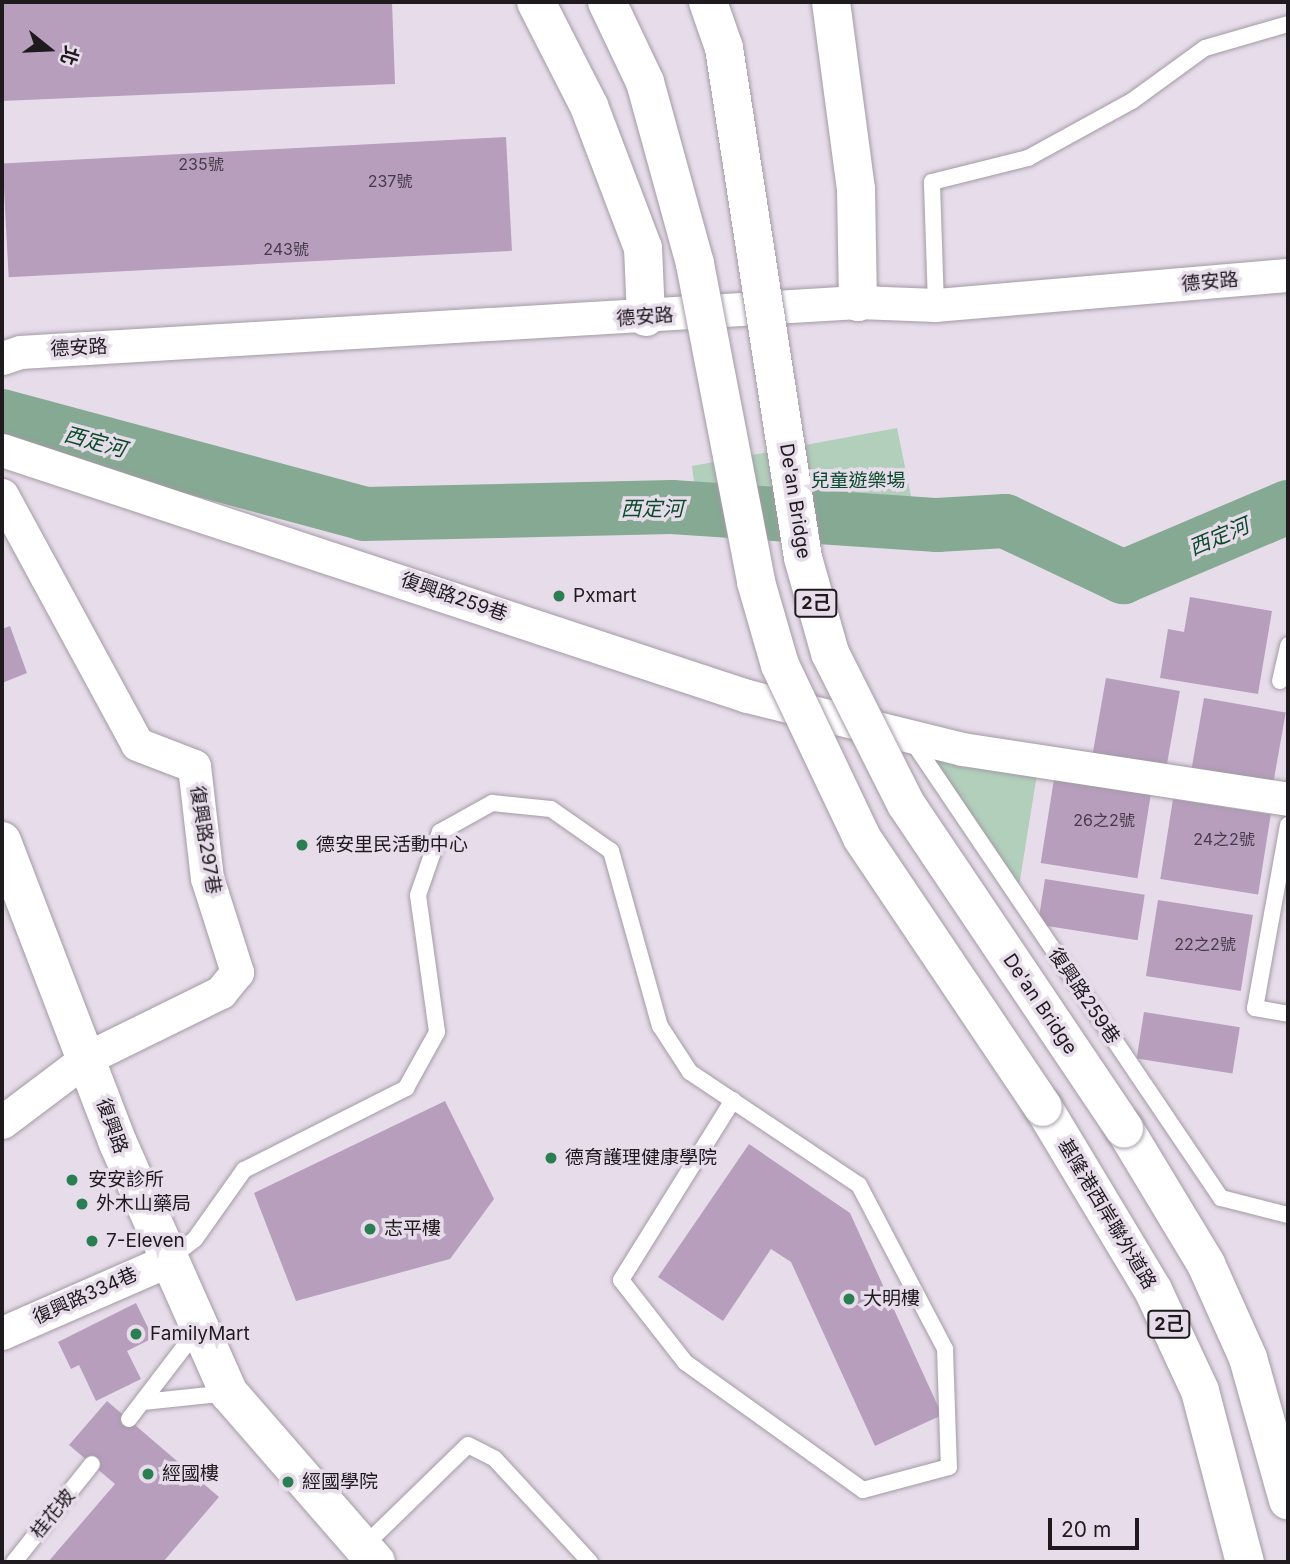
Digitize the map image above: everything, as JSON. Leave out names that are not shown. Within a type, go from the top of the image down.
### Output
[{"type":"main road","points":[[536,2],[589,106],[643,248],[646,317]]},
{"type":"main road","name":"基隆港西岸聯外道路","points":[[607,2],[645,82],[695,264],[756,582],[780,665],[862,838],[1042,1107],[1153,1290],[1200,1391],[1245,1562]]},
{"type":"main road","name":"De'an Bridge","points":[[708,2],[724,48],[803,558],[830,653],[906,804],[1124,1128],[1206,1264],[1248,1358],[1288,1500]]},
{"type":"main road","points":[[831,2],[856,189],[858,302]]},
{"type":"main road","name":"復興路","points":[[2,841],[197,1330],[229,1393],[370,1555]]},
{"type":"street","name":"德安路","points":[[2,358],[20,352],[646,317],[858,302],[936,305],[1288,275]]},
{"type":"street","name":"復興路259巷","points":[[2,450],[747,696],[908,735],[1046,764],[1288,799]]},
{"type":"street","name":"復興路297巷","points":[[2,495],[137,744],[194,766],[207,878],[237,972],[221,992],[87,1058],[2,1122]]},
{"type":"street","name":"復興路334巷","points":[[2,1333],[169,1260]]},
{"type":"lane","points":[[936,305],[932,182],[1028,158],[1132,101],[1205,48],[1288,24]]},
{"type":"lane","points":[[1280,681],[1288,645]]},
{"type":"lane","name":"復興路259巷","points":[[908,735],[1221,1198],[1288,1215]]},
{"type":"lane","points":[[169,1260],[195,1239],[244,1170],[406,1088],[437,1032],[418,895],[440,832],[492,803],[551,809],[611,851],[660,1026],[691,1072],[733,1100],[859,1185],[945,1349],[949,1467],[863,1490],[685,1362],[621,1280],[733,1100]]},
{"type":"lane","points":[[1288,825],[1255,1008],[1288,1013]]},
{"type":"lane","points":[[129,1419],[197,1330]]},
{"type":"lane","points":[[143,1402],[229,1393]]},
{"type":"lane","points":[[370,1555],[468,1445],[495,1459],[590,1562]]},
{"type":"lane","name":"桂花坡","points":[[14,1562],[92,1464]]},
{"type":"green space","name":"兒童遊樂場","points":[[897,428],[917,525],[700,529],[692,466]]},
{"type":"green space","points":[[917,741],[1038,768],[1019,886]]},
{"type":"building","points":[[2,2],[392,2],[395,84],[2,101]]},
{"type":"building","points":[[506,137],[512,251],[9,277],[3,163]]},
{"type":"building","points":[[1190,597],[1272,611],[1258,694],[1160,678],[1168,629],[1184,632]]},
{"type":"building","points":[[10,626],[27,673],[2,683],[2,629]]},
{"type":"building","points":[[1106,678],[1180,691],[1166,769],[1092,756]]},
{"type":"building","points":[[1204,698],[1286,712],[1272,789],[1190,775]]},
{"type":"building","points":[[1054,779],[1151,794],[1137,878],[1041,863]]},
{"type":"building","points":[[1173,799],[1271,814],[1258,894],[1160,879]]},
{"type":"building","points":[[1045,879],[1145,895],[1138,940],[1038,924]]},
{"type":"building","points":[[1158,900],[1253,915],[1241,991],[1146,976]]},
{"type":"building","points":[[1144,1012],[1240,1027],[1232,1074],[1137,1058]]},
{"type":"building","name":"志平樓","points":[[445,1101],[494,1199],[450,1259],[296,1301],[254,1193]]},
{"type":"building","name":"大明樓","points":[[749,1144],[850,1213],[942,1415],[875,1446],[791,1262],[771,1249],[723,1321],[658,1277]]},
{"type":"building","points":[[136,1303],[153,1338],[127,1351],[141,1379],[96,1401],[79,1365],[71,1369],[58,1342]]},
{"type":"building","name":"經國樓","points":[[107,1401],[219,1497],[163,1562],[48,1562],[115,1484],[69,1445]]},
{"type":"waterway","name":"西定河","points":[[2,416],[364,514],[672,507],[937,525],[1005,521],[1123,577],[1288,507]]},
{"type":"place","name":"Pxmart","points":[[559,596]]},
{"type":"place","name":"德安里民活動中心","points":[[302,845]]},
{"type":"place","name":"德育護理健康學院","points":[[551,1158]]},
{"type":"place","name":"安安診所","points":[[72,1180]]},
{"type":"place","name":"外木山藥局","points":[[82,1204]]},
{"type":"place","name":"志平樓","points":[[370,1229]]},
{"type":"place","name":"7-Eleven","points":[[92,1241]]},
{"type":"place","name":"大明樓","points":[[849,1299]]},
{"type":"place","name":"FamilyMart","points":[[136,1334]]},
{"type":"place","name":"經國樓","points":[[148,1474]]},
{"type":"place","name":"經國學院","points":[[288,1482]]}]
